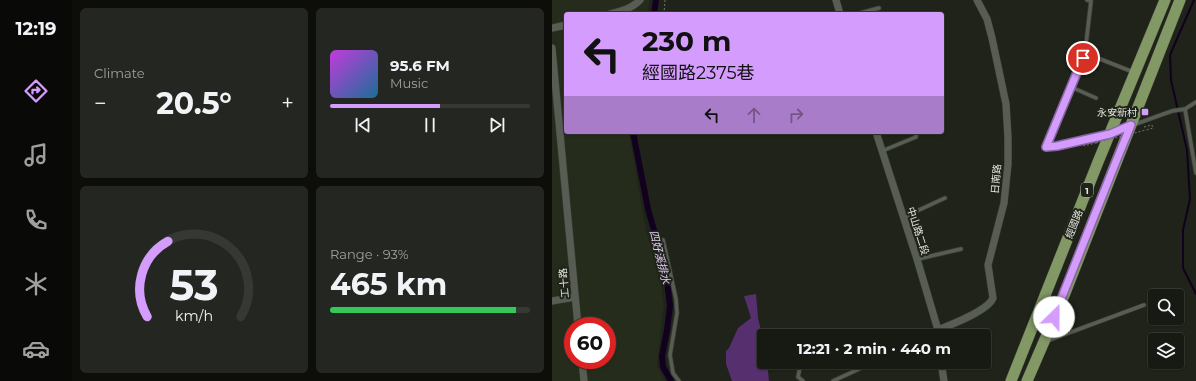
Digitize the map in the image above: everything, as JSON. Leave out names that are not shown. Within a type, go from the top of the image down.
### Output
[{"type":"main road","name":"經國路","points":[[1011,381],[1134,73],[1165,0]]},
{"type":"main road","name":"經國路","points":[[1027,381],[1065,293],[1180,0]]},
{"type":"street","points":[[618,12],[626,10],[640,0]]},
{"type":"street","points":[[836,0],[839,12]]},
{"type":"street","name":"日南路","points":[[945,329],[991,303],[993,298],[988,265],[1004,203],[1008,164],[1006,104],[987,19],[977,0]]},
{"type":"street","points":[[552,28],[564,25]]},
{"type":"street","name":"工十路","points":[[552,48],[577,317]]},
{"type":"street","name":"中山路二段","points":[[877,134],[917,259],[937,329]]},
{"type":"street","points":[[552,301],[575,297]]},
{"type":"street","points":[[583,369],[584,381]]},
{"type":"street","points":[[943,369],[944,381]]},
{"type":"lane","points":[[1087,0],[1091,1],[1085,53],[1046,147],[1057,146],[1110,134],[1131,125],[1172,111],[1183,109],[1196,102]]},
{"type":"lane","points":[[864,12],[879,8]]},
{"type":"lane","points":[[1085,53],[1134,73]]},
{"type":"lane","points":[[1071,87],[1096,98]]},
{"type":"lane","points":[[1183,109],[1196,173]]},
{"type":"lane","points":[[882,151],[916,136],[916,134]]},
{"type":"lane","points":[[903,217],[945,198]]},
{"type":"lane","points":[[663,240],[676,299],[677,313],[670,355],[673,373],[679,381]]},
{"type":"lane","points":[[917,259],[961,249]]},
{"type":"lane","points":[[1044,342],[1144,305]]},
{"type":"lane","points":[[800,369],[798,377],[802,381]]},
{"type":"lane","points":[[833,381],[859,369]]},
{"type":"path","points":[[664,12],[665,0]]},
{"type":"path","points":[[1084,146],[1146,130],[1152,128],[1152,125],[1144,127]]},
{"type":"shaded area","points":[[552,0],[650,0],[647,12],[564,12],[564,134],[629,134],[646,230],[659,274],[664,305],[657,365],[665,381],[552,381]]},
{"type":"shaded area","points":[[756,294],[761,329],[757,329],[757,369],[768,369],[769,381],[732,381],[726,364],[726,351],[729,348],[738,328],[751,318],[744,296]]},
{"type":"waterway","name":"四好溪排水","points":[[654,12],[656,0]]},
{"type":"waterway","points":[[1194,0],[1170,55],[1171,80],[1187,150],[1190,199],[1183,230],[1183,268],[1196,294]]},
{"type":"waterway","name":"四好溪排水","points":[[633,134],[648,209],[666,273],[670,306],[662,356],[663,367],[671,381]]},
{"type":"place","name":"永安新村","points":[[1145,112]]},
{"type":"route","points":[[1054,317],[1065,293],[1131,125],[1110,134],[1057,146],[1046,147],[1083,58]]}]
